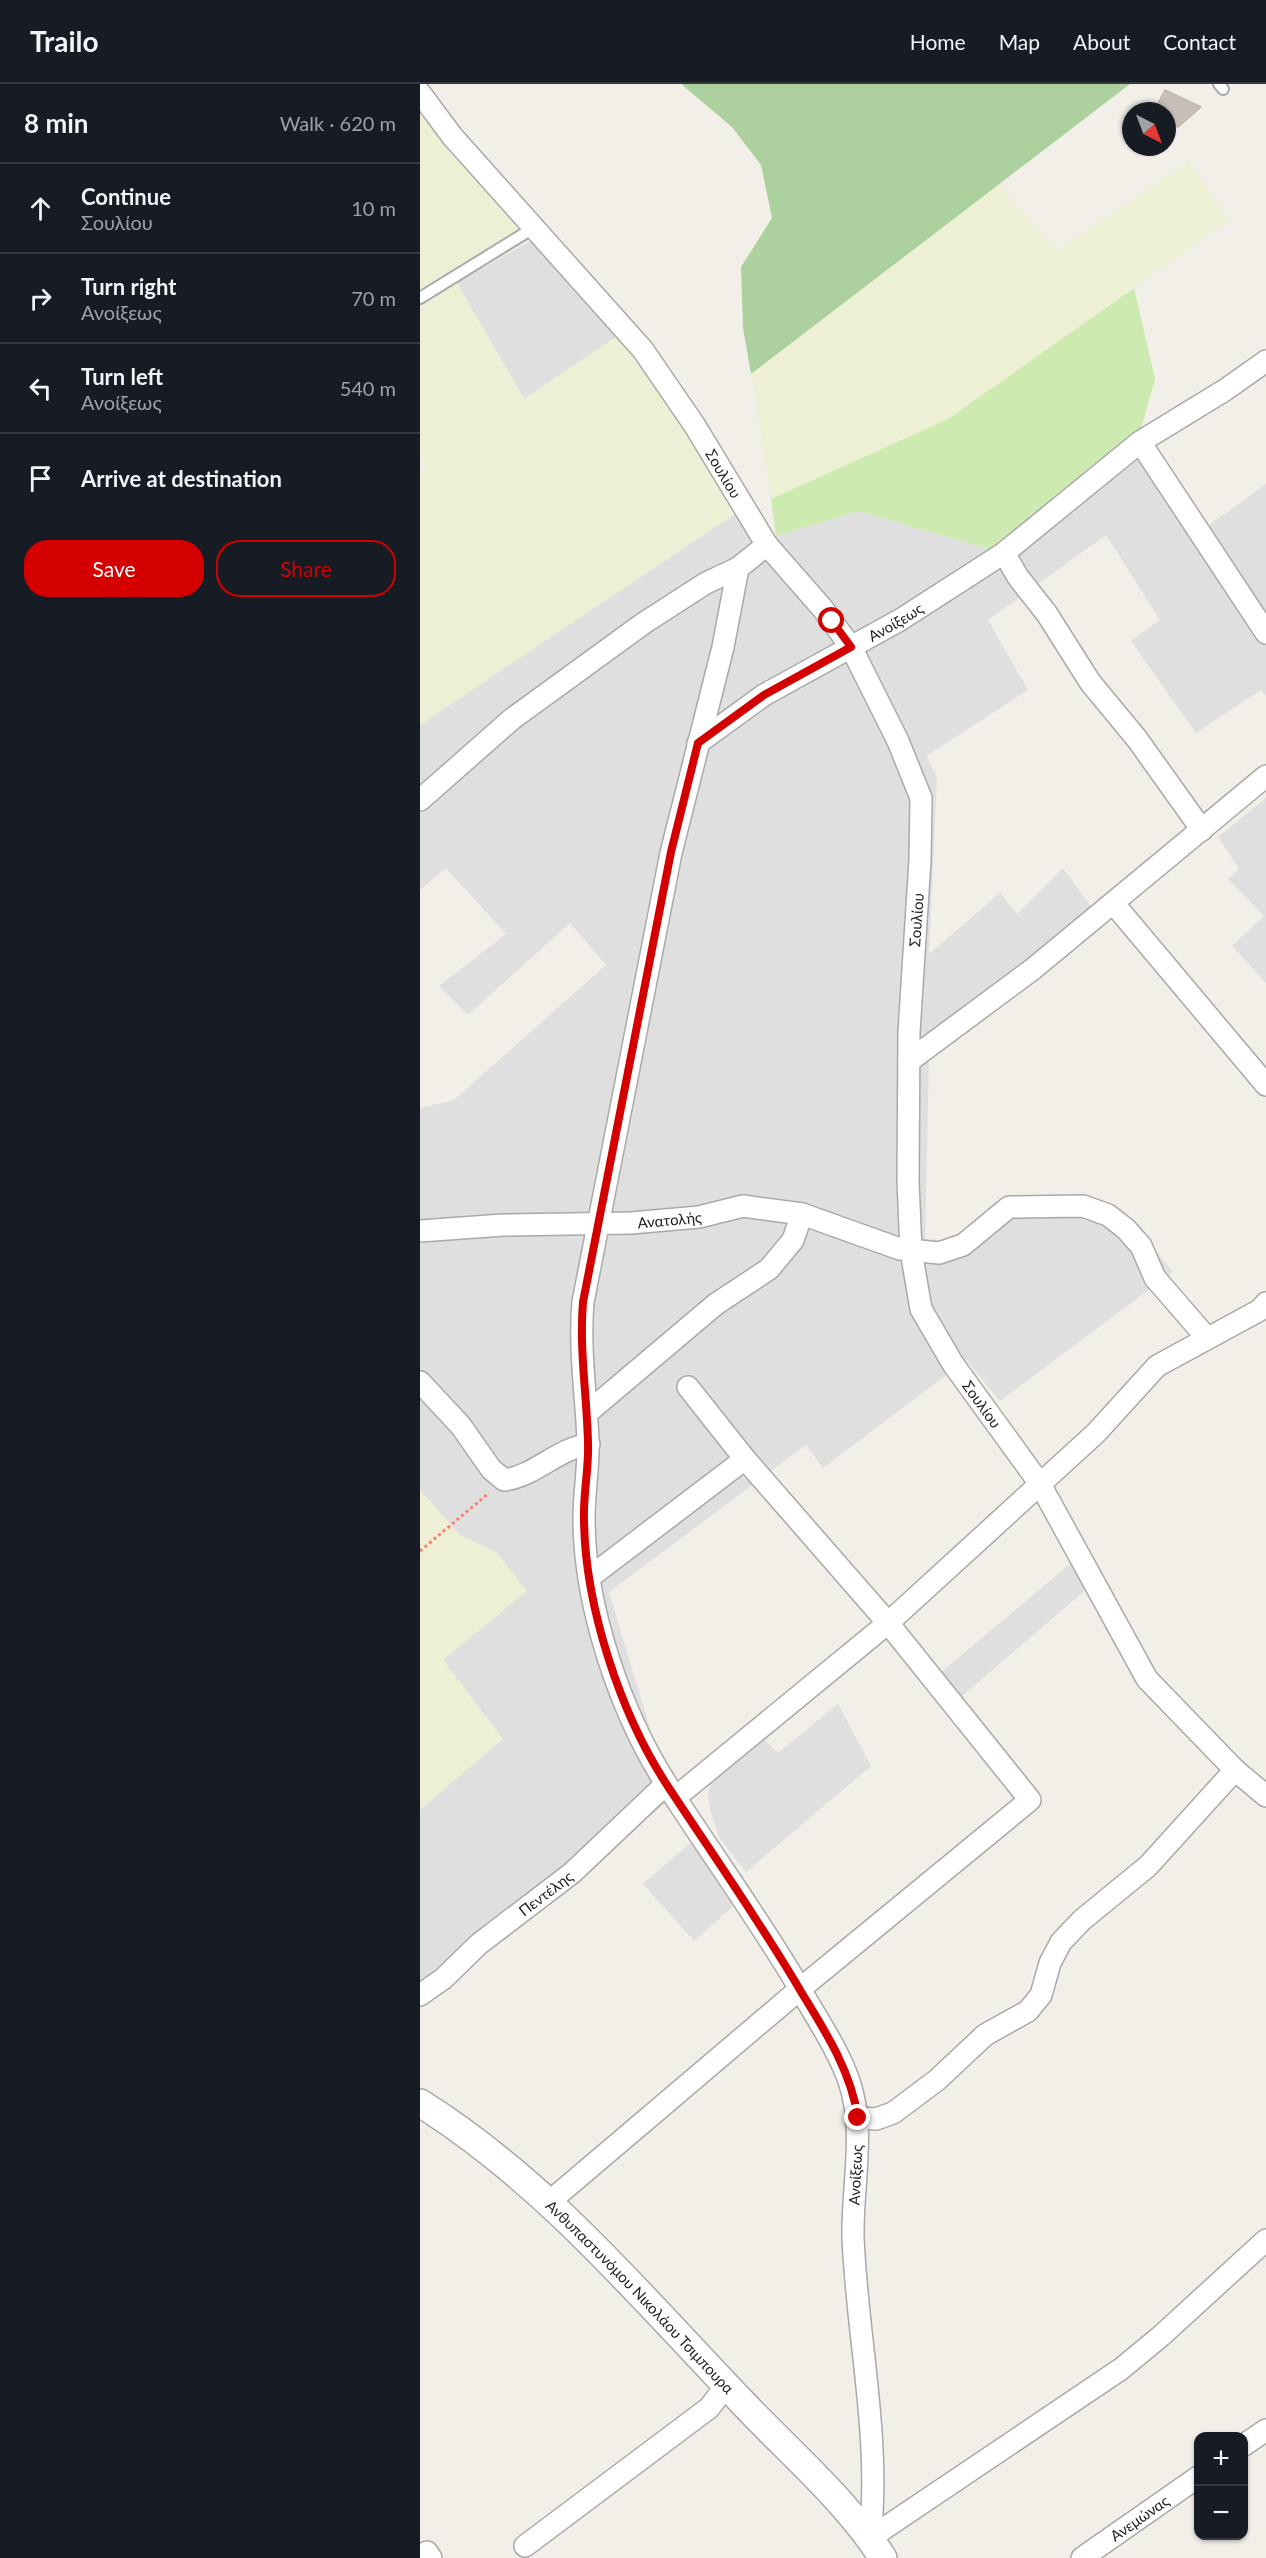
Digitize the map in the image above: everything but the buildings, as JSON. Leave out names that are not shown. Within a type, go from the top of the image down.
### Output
[{"type":"street","name":"Σουλίου","points":[[420,93],[452,136],[643,350],[695,426],[767,545],[817,602],[851,647],[898,741],[921,798],[920,860],[909,1061],[908,1181],[911,1251],[916,1291],[930,1327],[970,1388],[1040,1484],[1147,1679],[1234,1770],[1266,1796]]},
{"type":"street","name":"Ανοίξεως","points":[[876,2548],[873,2457],[853,2235],[858,2118],[853,2095],[843,2067],[800,1989],[766,1932],[671,1791],[625,1701],[596,1608],[590,1577],[584,1519],[588,1444],[581,1320],[669,863],[698,743],[764,695],[900,620],[1004,553],[1140,442],[1225,390],[1266,360]]},
{"type":"street","points":[[1140,442],[1266,633]]},
{"type":"street","points":[[420,800],[512,719],[644,623],[706,583],[738,568],[767,545]]},
{"type":"street","points":[[1004,553],[1018,577],[1047,614],[1090,682],[1137,739],[1202,830]]},
{"type":"street","points":[[698,743],[723,647],[738,568]]},
{"type":"street","points":[[909,1061],[1025,975],[1114,904],[1266,776]]},
{"type":"street","points":[[1114,904],[1266,1085]]},
{"type":"street","name":"Ανατολής","points":[[420,1231],[503,1226],[598,1225],[699,1216],[740,1206],[802,1214],[911,1251],[951,1251],[972,1239],[1009,1208],[1091,1208],[1115,1219],[1137,1240],[1155,1278],[1207,1338]]},
{"type":"street","points":[[587,1413],[716,1304],[770,1269],[793,1240],[802,1214]]},
{"type":"street","name":"Πεντέλης","points":[[420,1995],[443,1979],[479,1944],[572,1873],[671,1791],[888,1623],[1130,1399],[1157,1366],[1260,1310],[1266,1303]]},
{"type":"street","points":[[420,1382],[460,1426],[491,1469],[504,1480],[519,1478],[562,1452],[588,1444]]},
{"type":"street","points":[[548,2203],[800,1989],[1030,1800],[888,1623],[745,1459],[688,1387]]},
{"type":"street","points":[[590,1577],[745,1459]]},
{"type":"street","points":[[858,2118],[876,2119],[893,2113],[937,2080],[985,2035],[1028,2011],[1041,1995],[1050,1963],[1061,1942],[1082,1920],[1142,1872],[1234,1770]]},
{"type":"street","name":"Ανθυπαστυνόμου Νικολάου Τσιμπουρα","points":[[420,2103],[489,2151],[548,2203],[844,2507],[876,2548]]},
{"type":"street","points":[[876,2548],[1121,2369],[1161,2336],[1266,2240]]},
{"type":"street","points":[[525,2546],[709,2408],[726,2386]]},
{"type":"street","points":[[1248,2442],[1266,2430]]},
{"type":"street","name":"Ανεμώνας","points":[[1082,2558],[1194,2480]]},
{"type":"lane","points":[[420,298],[535,227]]},
{"type":"path","points":[[420,1551],[504,1480]]},
{"type":"shaded area","points":[[534,239],[619,335],[524,399],[457,283]]},
{"type":"shaded area","points":[[1140,432],[1205,528],[1266,484],[1266,696],[1261,690],[1196,733],[1131,641],[1160,620],[1106,535],[988,620],[1028,690],[926,756],[937,777],[929,954],[1000,893],[1017,914],[1063,868],[1103,923],[929,1059],[925,1239],[950,1241],[1053,1198],[1144,1236],[1173,1272],[1000,1401],[966,1360],[823,1468],[806,1445],[609,1592],[653,1739],[681,1790],[420,2006],[420,1810],[502,1739],[442,1660],[496,1552],[461,1536],[420,1492],[420,1108],[454,1100],[606,965],[570,923],[468,1015],[439,986],[506,934],[446,868],[420,890],[420,725],[739,511],[756,542],[859,511],[992,550]]},
{"type":"shaded area","points":[[1266,798],[1266,983],[1232,946],[1264,916],[1228,879],[1239,869],[1218,837]]},
{"type":"shaded area","points":[[1075,1560],[1089,1587],[954,1703],[935,1677]]},
{"type":"shaded area","points":[[838,1704],[871,1766],[746,1872],[720,1839],[710,1810],[708,1794],[712,1779],[762,1738],[778,1753]]},
{"type":"shaded area","points":[[695,1839],[736,1899],[730,1909],[694,1941],[643,1884]]},
{"type":"green space","points":[[681,84],[1130,84],[751,374],[743,328],[741,267],[772,218],[761,165],[732,127]]},
{"type":"green space","points":[[420,105],[523,226],[420,290]]},
{"type":"green space","points":[[1189,161],[1229,220],[948,419],[771,499],[751,374],[998,183],[1057,251]]},
{"type":"green space","points":[[457,283],[524,399],[619,335],[641,358],[739,511],[420,725],[420,469],[425,466],[420,456],[420,308]]},
{"type":"green space","points":[[1134,288],[1155,379],[1140,432],[992,550],[859,511],[776,536],[771,499],[948,419]]},
{"type":"green space","points":[[420,1490],[461,1536],[496,1552],[527,1591],[443,1660],[503,1739],[420,1810]]},
{"type":"route","points":[[832,621],[851,647],[764,695],[698,743],[671,852],[649,958],[618,1130],[583,1302],[582,1358],[588,1444],[584,1519],[590,1583],[596,1608],[625,1701],[639,1734],[666,1784],[766,1932],[827,2036],[847,2076],[858,2118]]}]
